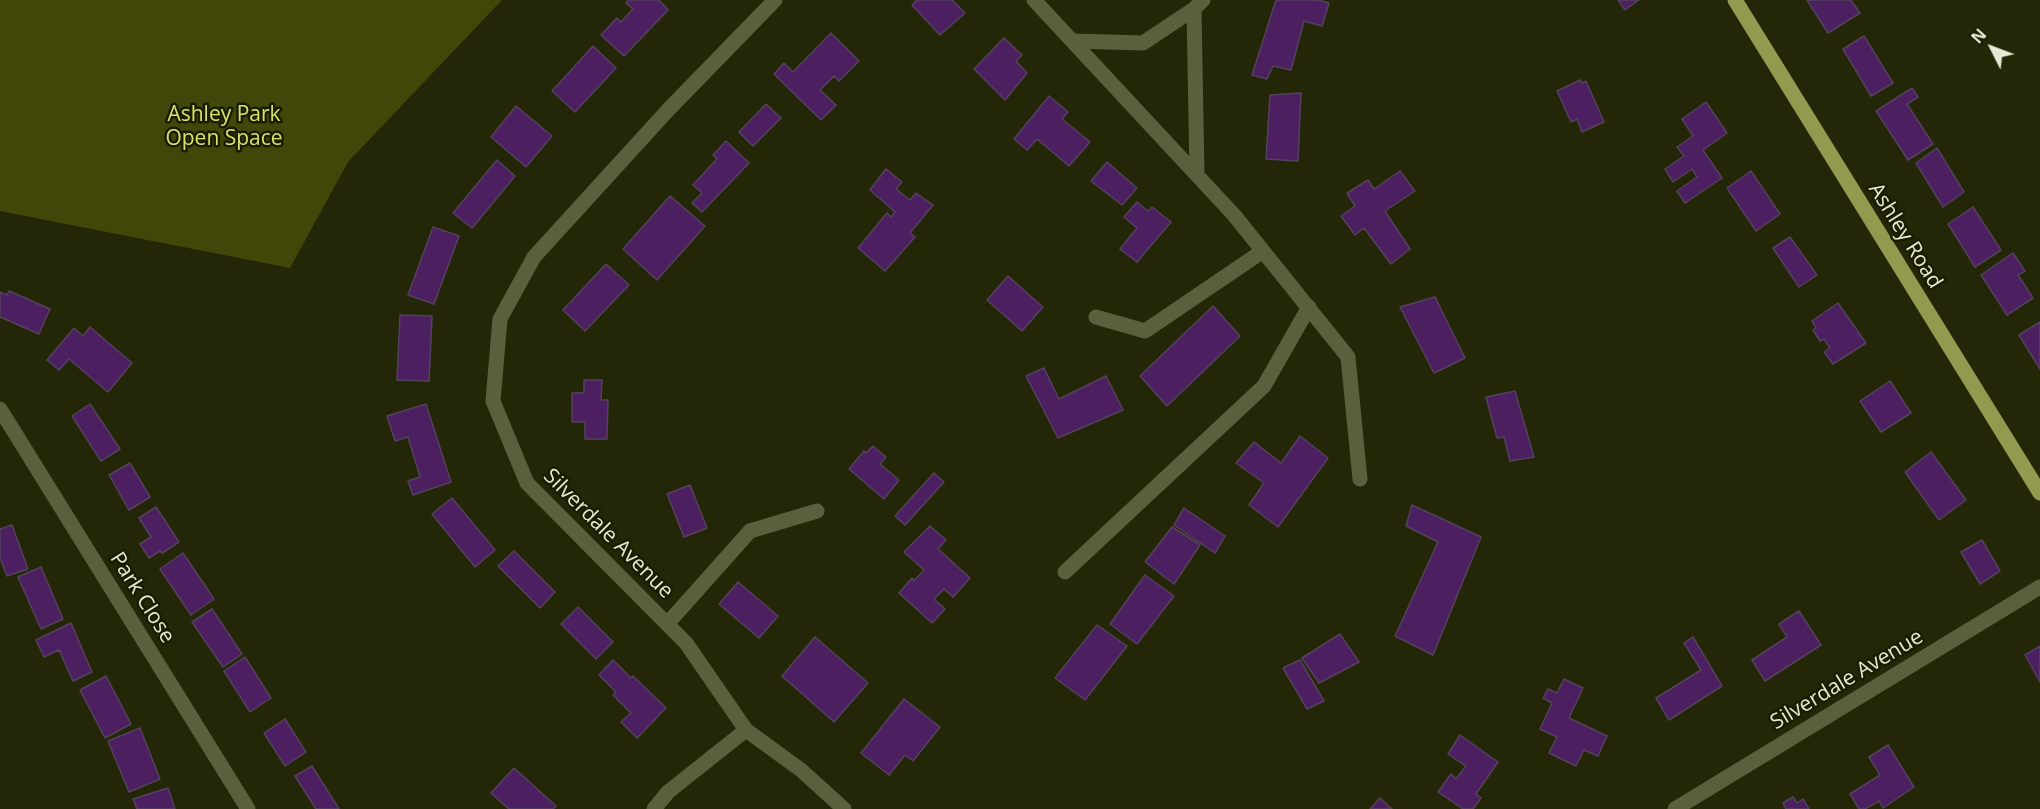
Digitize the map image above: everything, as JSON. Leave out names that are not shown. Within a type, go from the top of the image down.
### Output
[{"type":"main road","name":"Ashley Road","points":[[1735,0],[2040,493]]},
{"type":"street","name":"Silverdale Avenue","points":[[775,0],[668,110],[534,257],[500,319],[493,401],[527,483],[686,643],[746,730],[801,771],[844,809]]},
{"type":"street","points":[[1034,0],[1234,215],[1348,357],[1360,479]]},
{"type":"street","points":[[1073,41],[1143,43],[1199,5]]},
{"type":"street","points":[[1197,175],[1199,5]]},
{"type":"street","points":[[1096,317],[1145,331],[1263,251]]},
{"type":"street","points":[[1065,572],[1264,386],[1309,307]]},
{"type":"street","name":"Park Close","points":[[0,409],[248,809]]},
{"type":"street","points":[[668,624],[750,531],[817,512]]},
{"type":"street","name":"Silverdale Avenue","points":[[1675,809],[2040,587]]},
{"type":"street","points":[[654,809],[668,792],[746,730]]},
{"type":"green space","name":"Ashley Park Open Space","points":[[0,0],[502,0],[348,162],[290,268],[0,211]]},
{"type":"building","points":[[629,0],[659,0],[668,10],[624,56],[601,35],[617,18],[621,22],[633,9],[626,3]]},
{"type":"building","points":[[917,0],[952,0],[965,13],[940,35],[912,5]]},
{"type":"building","points":[[1276,0],[1318,0],[1329,3],[1322,26],[1304,21],[1291,70],[1273,66],[1267,79],[1252,75]]},
{"type":"building","points":[[1618,0],[1639,0],[1625,10]]},
{"type":"building","points":[[1807,0],[1851,0],[1860,13],[1828,33]]},
{"type":"building","points":[[831,33],[859,61],[839,81],[834,76],[820,90],[836,105],[821,120],[774,74],[784,63],[793,72]]},
{"type":"building","points":[[1864,36],[1893,83],[1871,96],[1843,49]]},
{"type":"building","points":[[1004,38],[1022,55],[1016,61],[1027,73],[1005,100],[974,69]]},
{"type":"building","points":[[593,46],[616,68],[575,112],[552,91]]},
{"type":"building","points":[[1580,80],[1582,83],[1586,81],[1604,122],[1582,132],[1577,119],[1571,122],[1557,91]]},
{"type":"building","points":[[1912,88],[1918,97],[1907,104],[1933,144],[1908,160],[1876,111]]},
{"type":"building","points":[[1301,93],[1298,161],[1266,159],[1270,95]]},
{"type":"building","points":[[1049,96],[1068,112],[1062,119],[1090,142],[1069,166],[1037,139],[1027,150],[1014,139]]},
{"type":"building","points":[[1706,102],[1727,133],[1703,150],[1722,178],[1685,203],[1677,191],[1697,177],[1692,169],[1673,182],[1665,169],[1684,156],[1677,147],[1693,136],[1682,119]]},
{"type":"building","points":[[766,104],[781,118],[753,146],[739,132]]},
{"type":"building","points":[[516,106],[552,136],[526,167],[491,137]]},
{"type":"building","points":[[726,141],[749,163],[702,212],[692,203],[702,193],[693,185],[717,159],[713,155]]},
{"type":"building","points":[[1937,148],[1964,192],[1943,207],[1916,163]]},
{"type":"building","points":[[497,160],[515,176],[472,228],[453,213]]},
{"type":"building","points":[[1107,162],[1137,188],[1122,205],[1091,181]]},
{"type":"building","points":[[886,169],[902,182],[896,189],[910,200],[916,193],[933,205],[910,233],[915,237],[885,271],[858,248],[887,213],[891,217],[895,212],[870,190]]},
{"type":"building","points":[[1400,171],[1415,191],[1385,211],[1410,249],[1391,264],[1364,228],[1355,235],[1341,216],[1355,206],[1347,193],[1368,180],[1374,189]]},
{"type":"building","points":[[1751,171],[1780,214],[1756,231],[1727,188]]},
{"type":"building","points":[[670,196],[705,226],[657,280],[623,249]]},
{"type":"building","points":[[1137,202],[1148,211],[1152,207],[1171,222],[1137,262],[1120,249],[1137,228],[1124,217]]},
{"type":"building","points":[[1973,207],[2001,250],[1975,267],[1948,224]]},
{"type":"building","points":[[433,227],[459,236],[434,304],[408,295]]},
{"type":"building","points":[[1790,237],[1817,275],[1799,287],[1773,248]]},
{"type":"building","points":[[2013,253],[2025,271],[2018,275],[2033,298],[2007,315],[1981,275]]},
{"type":"building","points":[[606,264],[629,285],[585,331],[563,310]]},
{"type":"building","points":[[1008,276],[1043,307],[1022,331],[987,300]]},
{"type":"building","points":[[9,291],[50,309],[39,334],[0,317],[0,292],[7,295]]},
{"type":"building","points":[[1435,297],[1465,358],[1434,373],[1400,307]]},
{"type":"building","points":[[1838,303],[1866,343],[1833,364],[1824,352],[1830,348],[1824,339],[1820,341],[1813,330],[1816,328],[1812,321]]},
{"type":"building","points":[[1213,306],[1240,336],[1167,406],[1140,376]]},
{"type":"building","points":[[400,315],[432,316],[429,381],[397,380]]},
{"type":"building","points":[[2040,322],[2040,369],[2019,335]]},
{"type":"building","points":[[90,327],[132,363],[108,392],[69,359],[59,370],[47,360],[74,328],[83,336]]},
{"type":"building","points":[[1044,368],[1059,399],[1106,376],[1123,410],[1058,438],[1026,376]]},
{"type":"building","points":[[584,380],[602,380],[601,400],[608,400],[607,439],[585,439],[585,422],[572,422],[572,393],[584,393]]},
{"type":"building","points":[[1890,381],[1911,413],[1881,432],[1860,401]]},
{"type":"building","points":[[1515,391],[1534,457],[1510,461],[1504,437],[1497,438],[1486,397]]},
{"type":"building","points":[[90,404],[120,449],[101,461],[72,416]]},
{"type":"building","points":[[426,404],[451,482],[413,495],[408,481],[420,477],[408,437],[395,441],[387,416]]},
{"type":"building","points":[[1300,436],[1328,458],[1278,527],[1249,505],[1264,483],[1236,463],[1254,442],[1281,463]]},
{"type":"building","points":[[873,446],[886,457],[880,464],[899,480],[884,499],[849,469],[864,451],[866,453]]},
{"type":"building","points":[[1931,452],[1966,500],[1939,520],[1905,472]]},
{"type":"building","points":[[130,463],[150,497],[129,510],[109,475]]},
{"type":"building","points":[[934,473],[944,482],[905,525],[895,516]]},
{"type":"building","points":[[690,485],[707,528],[684,537],[667,494]]},
{"type":"building","points":[[452,498],[495,550],[475,567],[432,514]]},
{"type":"building","points":[[1412,505],[1481,537],[1433,655],[1395,636],[1438,542],[1406,526]]},
{"type":"building","points":[[156,507],[179,542],[149,558],[140,544],[151,537],[139,518]]},
{"type":"building","points":[[1184,508],[1225,536],[1215,553],[1174,525]]},
{"type":"building","points":[[12,525],[28,569],[7,576],[0,558],[0,529]]},
{"type":"building","points":[[930,526],[946,540],[938,549],[970,578],[953,597],[944,589],[934,599],[945,609],[932,623],[899,593],[912,578],[914,581],[924,570],[904,552]]},
{"type":"building","points":[[1172,527],[1200,545],[1174,584],[1145,562]]},
{"type":"building","points":[[1982,540],[2000,571],[1980,584],[1961,552]]},
{"type":"building","points":[[514,551],[555,592],[540,608],[498,566]]},
{"type":"building","points":[[183,553],[214,599],[191,615],[160,569]]},
{"type":"building","points":[[41,567],[63,619],[41,629],[18,577]]},
{"type":"building","points":[[1145,575],[1174,596],[1137,644],[1110,624]]},
{"type":"building","points":[[738,582],[778,616],[759,638],[719,604]]},
{"type":"building","points":[[578,607],[613,642],[596,659],[561,624]]},
{"type":"building","points":[[212,609],[242,654],[223,667],[192,622]]},
{"type":"building","points":[[1799,611],[1821,645],[1765,681],[1752,660],[1787,637],[1779,624]]},
{"type":"building","points":[[71,623],[92,672],[73,681],[59,650],[44,657],[36,640]]},
{"type":"building","points":[[1097,625],[1127,646],[1085,700],[1055,678]]},
{"type":"building","points":[[1340,634],[1359,662],[1319,683],[1302,658]]},
{"type":"building","points":[[815,637],[868,683],[834,722],[782,676]]},
{"type":"building","points":[[1693,637],[1722,686],[1669,720],[1656,698],[1701,670],[1684,643]]},
{"type":"building","points":[[2040,646],[2040,682],[2025,655]]},
{"type":"building","points":[[245,657],[271,698],[250,712],[224,671]]},
{"type":"building","points":[[613,660],[666,708],[637,738],[621,722],[631,713],[613,695],[616,692],[599,675]]},
{"type":"building","points":[[1300,660],[1324,701],[1307,709],[1283,668]]},
{"type":"building","points":[[106,676],[131,724],[105,738],[80,690]]},
{"type":"building","points":[[1564,679],[1583,688],[1569,718],[1607,736],[1598,756],[1584,750],[1576,766],[1549,753],[1557,737],[1540,729],[1552,703],[1543,698],[1548,689],[1557,693]]},
{"type":"building","points":[[904,699],[940,727],[913,761],[905,755],[889,775],[861,753]]},
{"type":"building","points":[[285,719],[306,752],[285,766],[264,733]]},
{"type":"building","points":[[140,728],[160,779],[129,792],[108,741]]},
{"type":"building","points":[[1460,735],[1498,762],[1476,794],[1481,798],[1473,809],[1463,809],[1438,792],[1451,774],[1456,779],[1466,766],[1448,754]]},
{"type":"building","points":[[1888,745],[1914,787],[1883,808],[1879,801],[1865,809],[1859,809],[1850,794],[1880,775],[1869,757]]},
{"type":"building","points":[[312,766],[339,809],[316,809],[295,776]]},
{"type":"building","points":[[514,768],[556,806],[553,809],[509,809],[491,793]]},
{"type":"building","points":[[168,788],[175,809],[137,809],[133,799]]},
{"type":"building","points":[[1793,797],[1797,803],[1803,799],[1809,809],[1786,809],[1783,803]]},
{"type":"building","points":[[1380,798],[1392,809],[1370,809]]}]
